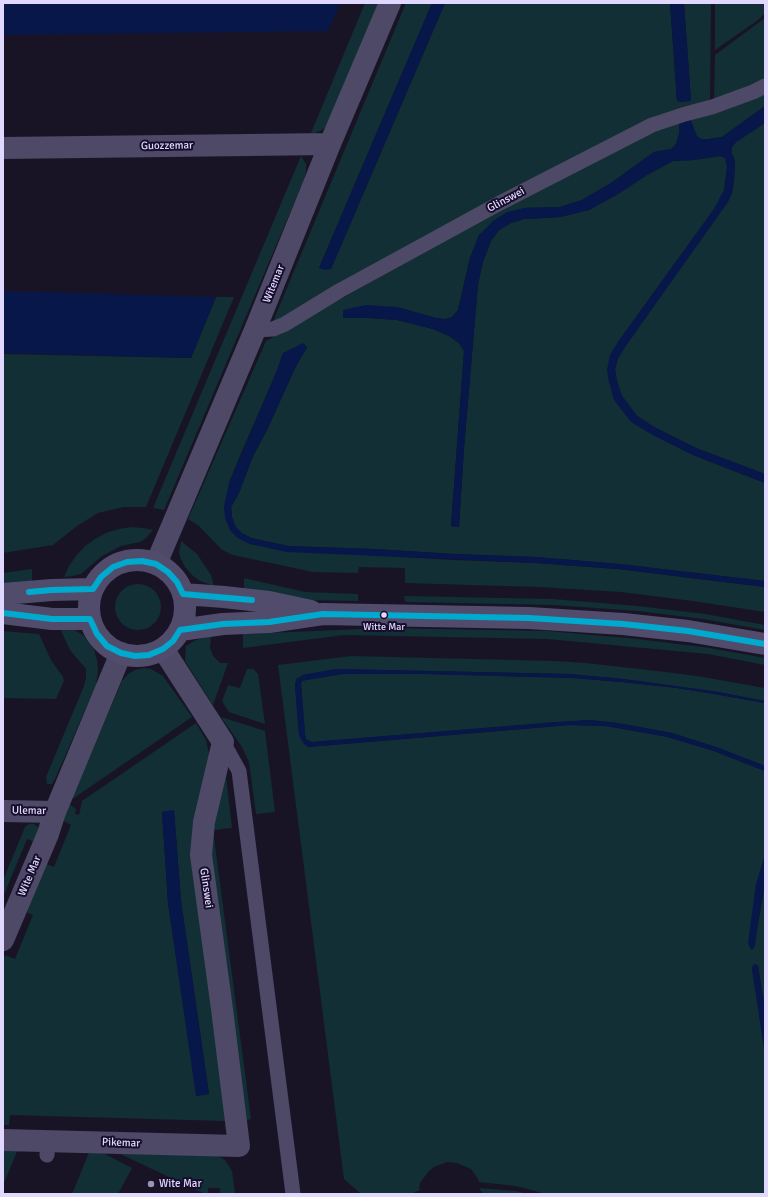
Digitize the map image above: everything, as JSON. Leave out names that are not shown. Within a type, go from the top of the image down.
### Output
[{"type":"street","name":"Witemar","points":[[156,564],[255,330],[330,144],[390,3]]},
{"type":"street","name":"Guozzemar","points":[[3,148],[330,144]]},
{"type":"street","points":[[142,561],[156,564],[173,577],[183,594],[185,612],[180,630],[173,641],[163,649],[149,655],[135,656],[121,653],[107,646],[97,634],[90,619],[90,604],[93,589],[101,577],[113,567],[127,562],[142,561]]},
{"type":"street","points":[[3,594],[52,590],[93,589]]},
{"type":"street","points":[[183,594],[269,602],[323,614]]},
{"type":"street","points":[[3,613],[52,620],[90,619]]},
{"type":"street","points":[[180,630],[223,624],[269,622],[323,614],[529,618],[623,624],[688,631],[765,644]]},
{"type":"street","points":[[163,649],[222,742]]},
{"type":"street","name":"Wite Mar","points":[[3,940],[48,834],[55,812],[121,653]]},
{"type":"street","name":"Glinswei","points":[[222,742],[204,822],[201,855],[239,1146]]},
{"type":"street","name":"Ulemar","points":[[3,811],[55,812]]},
{"type":"street","name":"Pikemar","points":[[11,1140],[48,1148],[239,1146]]},
{"type":"lane","name":"Glinswei","points":[[255,330],[273,329],[285,324],[339,291],[500,203],[652,125],[712,107],[765,86]]},
{"type":"lane","points":[[222,742],[239,771],[293,1194]]},
{"type":"green space","points":[[365,3],[379,3],[327,126],[322,130],[311,133]]},
{"type":"green space","points":[[406,3],[432,3],[319,268],[331,269],[445,3],[670,3],[677,101],[682,102],[691,100],[684,3],[711,3],[710,101],[684,106],[651,119],[275,321],[274,319]]},
{"type":"green space","points":[[715,3],[765,3],[765,13],[758,20],[715,50]]},
{"type":"green space","points":[[765,18],[765,78],[752,86],[714,100],[715,55]]},
{"type":"green space","points":[[765,92],[765,106],[722,137],[701,139],[696,136],[690,118]]},
{"type":"green space","points":[[679,122],[679,134],[676,144],[671,149],[654,152],[611,183],[582,200],[560,207],[524,208],[479,235],[470,258],[458,310],[452,317],[445,319],[436,318],[397,307],[343,311],[343,318],[397,320],[433,329],[449,336],[459,343],[464,351],[451,526],[459,527],[478,284],[483,262],[491,241],[499,230],[511,223],[524,219],[560,217],[589,210],[673,161],[694,160],[720,156],[725,158],[727,166],[726,179],[721,198],[618,342],[609,382],[651,434],[693,455],[765,483],[765,581],[619,564],[536,557],[288,546],[251,538],[241,533],[235,526],[231,507],[239,493],[253,456],[267,430],[295,368],[307,347],[283,353],[276,373],[229,483],[230,530],[238,538],[250,544],[373,555],[536,563],[618,569],[765,587],[765,612],[621,592],[539,587],[405,583],[405,568],[359,567],[358,573],[313,572],[233,555],[221,549],[199,526],[188,519],[266,341],[502,208],[654,130]]},
{"type":"green space","points":[[765,123],[765,474],[696,448],[654,427],[637,416],[622,396],[615,370],[618,358],[625,347],[732,193],[735,166],[732,147],[736,142]]},
{"type":"green space","points":[[301,156],[306,164],[306,172],[303,182],[164,510],[153,508]]},
{"type":"green space","points":[[216,297],[234,297],[146,507],[124,507],[98,513],[77,526],[53,545],[3,553],[3,354],[191,358]]},
{"type":"green space","points":[[131,527],[153,530],[140,542],[121,546],[102,556],[81,574],[64,577],[69,566],[85,546],[106,533]]},
{"type":"green space","points":[[181,541],[197,554],[211,575],[214,586],[200,581],[185,567],[179,553]]},
{"type":"green space","points":[[32,569],[32,583],[3,585],[3,573]]},
{"type":"green space","points":[[244,578],[305,592],[358,594],[358,601],[305,600],[244,592]]},
{"type":"green space","points":[[133,584],[143,584],[155,590],[160,598],[160,616],[155,624],[147,629],[133,630],[125,627],[118,620],[115,612],[115,602],[118,594],[125,587]]},
{"type":"green space","points":[[404,596],[553,599],[638,606],[705,614],[765,625],[765,630],[703,619],[638,611],[553,605],[407,602],[405,601]]},
{"type":"green space","points":[[61,626],[72,629],[83,635],[94,649],[98,670],[96,685],[55,779],[52,784],[47,784],[46,777],[86,678],[86,669],[70,650],[62,633]]},
{"type":"green space","points":[[386,628],[548,631],[638,639],[710,648],[765,658],[765,665],[708,654],[547,639],[344,635],[243,648],[243,634]]},
{"type":"green space","points":[[3,631],[39,634],[51,660],[63,677],[64,681],[56,699],[3,698]]},
{"type":"green space","points":[[209,636],[211,637],[210,648],[213,656],[220,663],[228,663],[213,705],[185,661],[186,646],[196,640]]},
{"type":"green space","points":[[351,656],[586,663],[703,677],[765,688],[765,701],[712,691],[623,679],[569,674],[336,669],[297,678],[295,685],[299,735],[308,747],[570,725],[606,726],[668,737],[714,751],[765,771],[765,854],[754,948],[765,883],[765,1010],[758,966],[752,968],[765,1054],[765,1194],[546,1194],[516,1186],[479,1182],[471,1169],[457,1163],[447,1162],[434,1167],[428,1172],[420,1183],[420,1190],[411,1194],[361,1194],[344,1179],[278,665]]},
{"type":"green space","points":[[144,668],[151,669],[163,676],[192,717],[71,799],[122,681],[128,674],[135,670]]},
{"type":"green space","points":[[247,669],[253,669],[258,674],[265,724],[229,712],[222,701],[228,685],[240,688]]},
{"type":"green space","points":[[343,674],[427,674],[573,678],[677,688],[765,703],[765,766],[719,748],[672,733],[617,723],[589,720],[312,742],[309,741],[306,739],[305,735],[302,681]]},
{"type":"green space","points":[[221,717],[265,731],[275,812],[256,814],[249,762],[242,747]]},
{"type":"green space","points":[[196,723],[206,740],[210,764],[197,820],[225,1121],[10,1115],[9,1125],[3,1125],[3,960],[5,955],[15,959],[33,915],[23,911],[44,863],[54,867],[71,825],[62,820],[69,804],[76,809],[75,814],[79,815],[82,801]],"holes":[[[174,811],[181,901],[209,1094],[197,1096],[168,903],[162,812]]]},
{"type":"green space","points":[[226,776],[232,828],[213,830]]},
{"type":"green space","points":[[29,824],[34,824],[38,827],[39,831],[35,842],[27,839],[3,897],[3,880],[25,827]]},
{"type":"green space","points":[[213,830],[251,1119],[243,1121],[207,856]]},
{"type":"green space","points":[[3,1149],[18,1149],[4,1183],[3,1183]]},
{"type":"green space","points":[[90,1150],[99,1151],[132,1168],[118,1194],[72,1194]]},
{"type":"green space","points":[[116,1152],[214,1154],[225,1160],[232,1171],[235,1194],[220,1194],[220,1188],[208,1188],[208,1194],[205,1194]]},
{"type":"green space","points":[[479,1188],[516,1191],[528,1194],[483,1194]]},
{"type":"shaded area","points":[[3,3],[340,3],[328,31],[3,35]]},
{"type":"shaded area","points":[[432,3],[445,3],[331,269],[325,270],[319,268]]},
{"type":"shaded area","points":[[670,3],[684,3],[691,101],[677,101]]},
{"type":"shaded area","points":[[765,106],[765,123],[736,142],[732,147],[735,166],[734,180],[732,193],[728,202],[625,347],[618,358],[615,370],[622,396],[637,416],[654,427],[696,448],[765,474],[765,483],[693,455],[651,434],[631,422],[614,400],[607,370],[610,355],[714,209],[724,190],[727,166],[725,158],[720,156],[694,160],[673,161],[589,210],[560,217],[524,219],[511,223],[499,230],[491,241],[483,262],[478,284],[459,527],[451,526],[464,351],[459,343],[449,336],[433,329],[397,320],[343,318],[343,310],[366,305],[397,307],[436,318],[445,319],[452,317],[458,310],[470,258],[479,235],[493,221],[507,212],[524,208],[560,207],[582,200],[611,183],[654,152],[671,149],[676,144],[679,134],[679,122],[690,118],[697,136],[701,139],[722,137]]},
{"type":"shaded area","points":[[3,291],[216,297],[191,358],[3,353]]},
{"type":"shaded area","points":[[303,343],[307,347],[295,368],[267,430],[253,456],[239,493],[231,507],[235,526],[242,533],[251,538],[288,546],[536,557],[619,564],[765,581],[765,587],[618,569],[536,563],[287,552],[250,544],[238,538],[230,530],[225,518],[224,506],[229,483],[276,373],[283,353]]},
{"type":"shaded area","points":[[336,669],[569,674],[623,679],[712,691],[765,701],[765,703],[677,688],[574,678],[427,674],[343,674],[302,681],[305,735],[306,739],[312,742],[589,720],[617,723],[672,733],[719,748],[765,766],[765,771],[714,751],[668,737],[606,726],[570,725],[308,747],[303,743],[299,735],[295,685],[296,681],[302,675]]},
{"type":"shaded area","points":[[174,810],[181,901],[209,1094],[196,1096],[168,903],[162,812]]},
{"type":"shaded area","points":[[765,854],[765,883],[755,944],[754,948],[751,950],[748,943],[756,884]]},
{"type":"shaded area","points":[[756,964],[758,966],[765,1010],[765,1054],[752,968],[753,965]]},
{"type":"transit line","points":[[29,592],[93,589],[101,577],[113,567],[127,562],[142,561],[156,564],[168,572],[177,582],[183,594],[252,600]]},
{"type":"transit line","points":[[3,613],[52,619],[90,619],[97,634],[107,646],[121,653],[135,656],[149,655],[163,649],[173,641],[180,630],[223,624],[269,622],[323,614],[529,618],[623,624],[688,631],[765,644]]},
{"type":"place","name":"Witte Mar","points":[[384,615]]},
{"type":"place","name":"Wite Mar","points":[[151,1184]]}]
